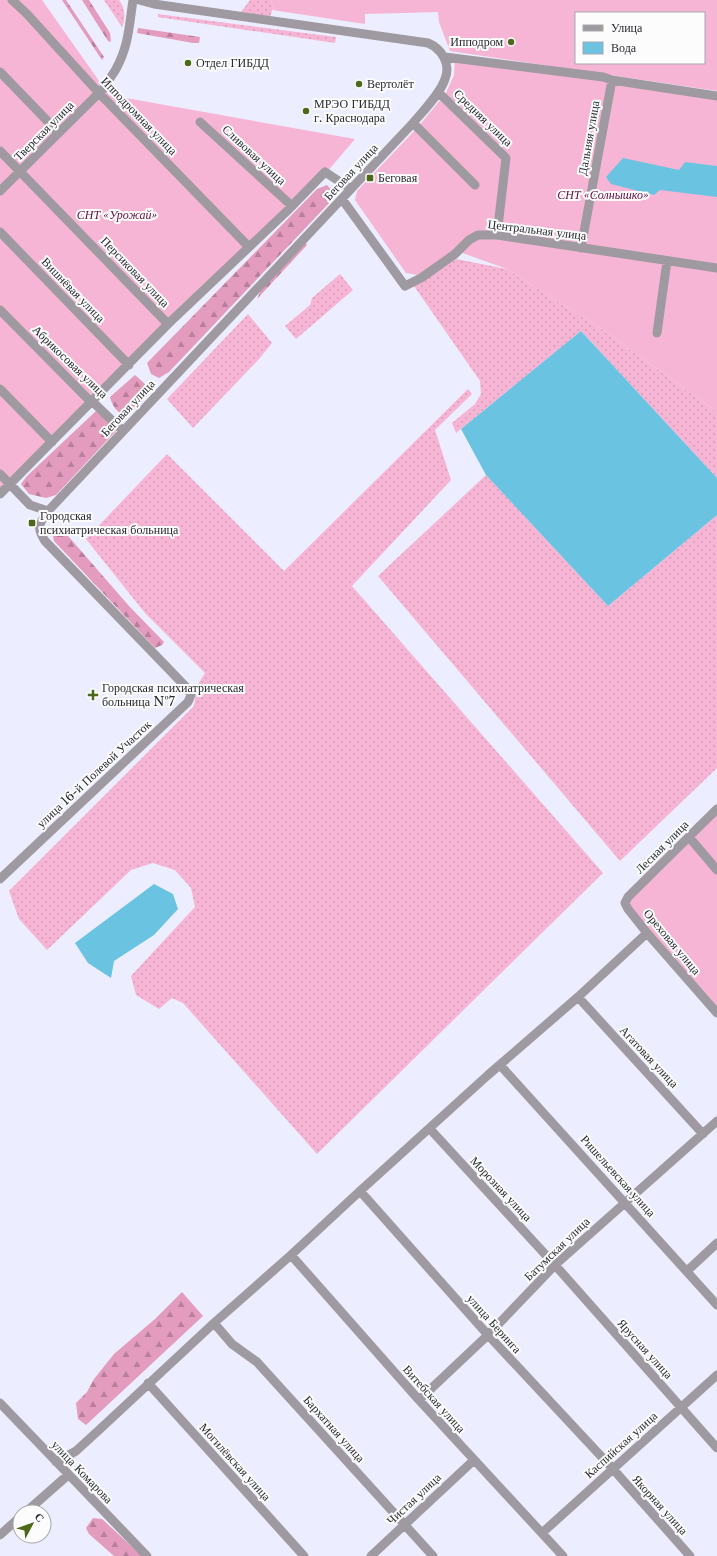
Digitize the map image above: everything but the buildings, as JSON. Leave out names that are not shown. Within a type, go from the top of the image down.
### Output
[{"type":"street","name":"Ипподромная улица","points":[[12,0],[102,90],[249,247]]},
{"type":"street","name":"Тверская улица","points":[[0,191],[102,90],[115,72],[126,47],[132,19],[133,0]]},
{"type":"street","points":[[139,0],[154,4],[428,43],[434,46],[444,57],[604,77],[612,80],[717,96]]},
{"type":"street","name":"Беговая улица","points":[[39,523],[48,511],[123,431],[414,123],[446,79],[444,57]]},
{"type":"street","points":[[0,72],[59,133]]},
{"type":"street","name":"Дальняя улица","points":[[581,248],[612,80]]},
{"type":"street","name":"Средняя улица","points":[[438,92],[506,158],[497,235]]},
{"type":"street","name":"Сливовая улица","points":[[200,122],[292,206]]},
{"type":"street","points":[[414,123],[475,184]]},
{"type":"street","name":"Персиковая улица","points":[[0,151],[168,324]]},
{"type":"street","points":[[0,494],[168,324],[326,172],[351,190]]},
{"type":"street","name":"Центральная улица","points":[[342,199],[405,286],[421,278],[455,254],[469,240],[478,235],[497,235],[717,268]]},
{"type":"street","name":"Вишнёвая улица","points":[[0,232],[129,365]]},
{"type":"street","points":[[657,332],[667,260]]},
{"type":"street","name":"Абрикосовая улица","points":[[0,310],[91,402],[96,404],[123,431]]},
{"type":"street","points":[[0,389],[52,442]]},
{"type":"street","points":[[0,474],[30,505],[48,511]]},
{"type":"street","name":"улица 16-й Полевой Участок","points":[[0,879],[188,702],[191,695],[187,688],[45,541],[40,533],[39,523]]},
{"type":"street","name":"Лесная улица","points":[[625,903],[628,897],[717,809]]},
{"type":"street","points":[[689,837],[717,870]]},
{"type":"street","name":"Ореховая улица","points":[[625,903],[647,933],[717,1013]]},
{"type":"street","points":[[56,1462],[76,1451],[214,1323],[500,1065],[578,997],[647,933]]},
{"type":"street","name":"Агатовая улица","points":[[578,997],[703,1134]]},
{"type":"street","name":"Ришельевская улица","points":[[500,1065],[717,1305]]},
{"type":"street","name":"Батумская улица","points":[[419,1400],[488,1335],[555,1265],[717,1121]]},
{"type":"street","name":"Морозная улица","points":[[430,1129],[555,1265]]},
{"type":"street","name":"улица Беринга","points":[[360,1191],[488,1335],[613,1469]]},
{"type":"street","points":[[687,1271],[717,1243]]},
{"type":"street","name":"Витебская улица","points":[[291,1255],[419,1400],[563,1556]]},
{"type":"street","name":"Ярусная улица","points":[[555,1265],[717,1448]]},
{"type":"street","name":"Бархатная улица","points":[[214,1323],[232,1344],[257,1362],[433,1556]]},
{"type":"street","name":"Каспийская улица","points":[[542,1533],[717,1375]]},
{"type":"street","name":"Могилёвская улица","points":[[148,1383],[304,1556]]},
{"type":"street","name":"улица Комарова","points":[[0,1403],[147,1556]]},
{"type":"street","name":"Чистая улица","points":[[371,1556],[474,1460]]},
{"type":"street","name":"Якорная улица","points":[[613,1469],[690,1556]]},
{"type":"street","points":[[35,1504],[68,1475]]},
{"type":"street","points":[[0,1535],[12,1525]]},
{"type":"green space","name":"СНТ «Урожай»","points":[[0,0],[42,0],[109,95],[355,139],[326,173],[0,494]]},
{"type":"green space","points":[[62,0],[66,0],[104,57],[102,60]]},
{"type":"green space","points":[[82,0],[89,0],[110,33],[111,42],[108,41]]},
{"type":"green space","points":[[104,0],[119,0],[123,6],[124,20],[122,27]]},
{"type":"green space","points":[[250,0],[271,0],[273,7],[270,17],[241,12]]},
{"type":"green space","name":"Ипподром","points":[[271,0],[717,0],[717,91],[450,51],[439,22],[438,12],[365,14],[365,24],[272,10],[273,7]]},
{"type":"green space","points":[[158,14],[336,37],[335,43],[158,17]]},
{"type":"green space","points":[[138,28],[200,37],[199,43],[137,33]]},
{"type":"green space","name":"СНТ «Солнышко»","points":[[455,59],[717,96],[717,412],[603,330],[507,269],[454,250],[418,275],[406,273],[355,200],[357,191],[418,127],[446,93],[454,75]]},
{"type":"green space","points":[[327,185],[335,194],[332,200],[169,372],[159,378],[151,374],[147,363],[317,189]]},
{"type":"green space","points":[[305,242],[307,245],[257,299],[263,286]]},
{"type":"green space","points":[[456,259],[507,269],[603,330],[717,412],[717,478],[581,331],[456,433],[452,423],[475,404],[481,394],[480,381],[414,286]]},
{"type":"green space","points":[[340,274],[353,290],[296,339],[285,326],[310,305],[312,298]]},
{"type":"green space","points":[[248,314],[272,343],[260,358],[193,428],[167,399]]},
{"type":"green space","points":[[135,375],[144,383],[150,393],[134,410],[124,416],[115,408],[110,397]]},
{"type":"green space","points":[[468,389],[472,394],[435,430],[451,480],[352,586],[603,873],[317,1154],[183,1003],[172,998],[159,1009],[136,995],[131,976],[195,907],[191,888],[175,870],[153,863],[131,870],[47,950],[19,919],[9,891],[194,706],[197,686],[205,673],[145,613],[86,539],[167,454],[284,571]]},
{"type":"green space","points":[[96,411],[112,424],[116,431],[56,495],[46,498],[29,494],[21,484],[27,476]]},
{"type":"green space","points":[[486,475],[608,606],[717,515],[717,768],[620,861],[378,576]]},
{"type":"green space","points":[[55,528],[62,529],[129,606],[164,642],[162,645],[155,648],[54,541],[52,531]]},
{"type":"green space","points":[[717,808],[717,1013],[626,902]]},
{"type":"green space","points":[[182,1292],[203,1316],[86,1425],[78,1419],[76,1403],[87,1392],[94,1379],[114,1354],[155,1319]]},
{"type":"green space","points":[[93,1518],[102,1519],[142,1556],[114,1556],[89,1534],[86,1528]]},
{"type":"water","points":[[623,158],[679,170],[685,162],[717,166],[717,197],[660,190],[654,195],[611,184],[606,177]]},
{"type":"water","points":[[581,331],[717,478],[717,515],[608,606],[486,475],[461,429]]},
{"type":"water","points":[[154,884],[173,894],[178,909],[154,935],[114,961],[111,978],[88,963],[75,943]]},
{"type":"place","name":"Ипподром","points":[[511,42]]},
{"type":"place","name":"Отдел ГИБДД","points":[[188,63]]},
{"type":"place","name":"Вертолёт","points":[[359,84]]},
{"type":"place","name":"МРЭО ГИБДД г. Краснодара","points":[[306,111]]},
{"type":"place","name":"Беговая","points":[[370,178]]},
{"type":"place","name":"Городская психиатрическая больница","points":[[32,523]]},
{"type":"place","name":"Городская психиатрическая больница №7","points":[[93,695]]}]
